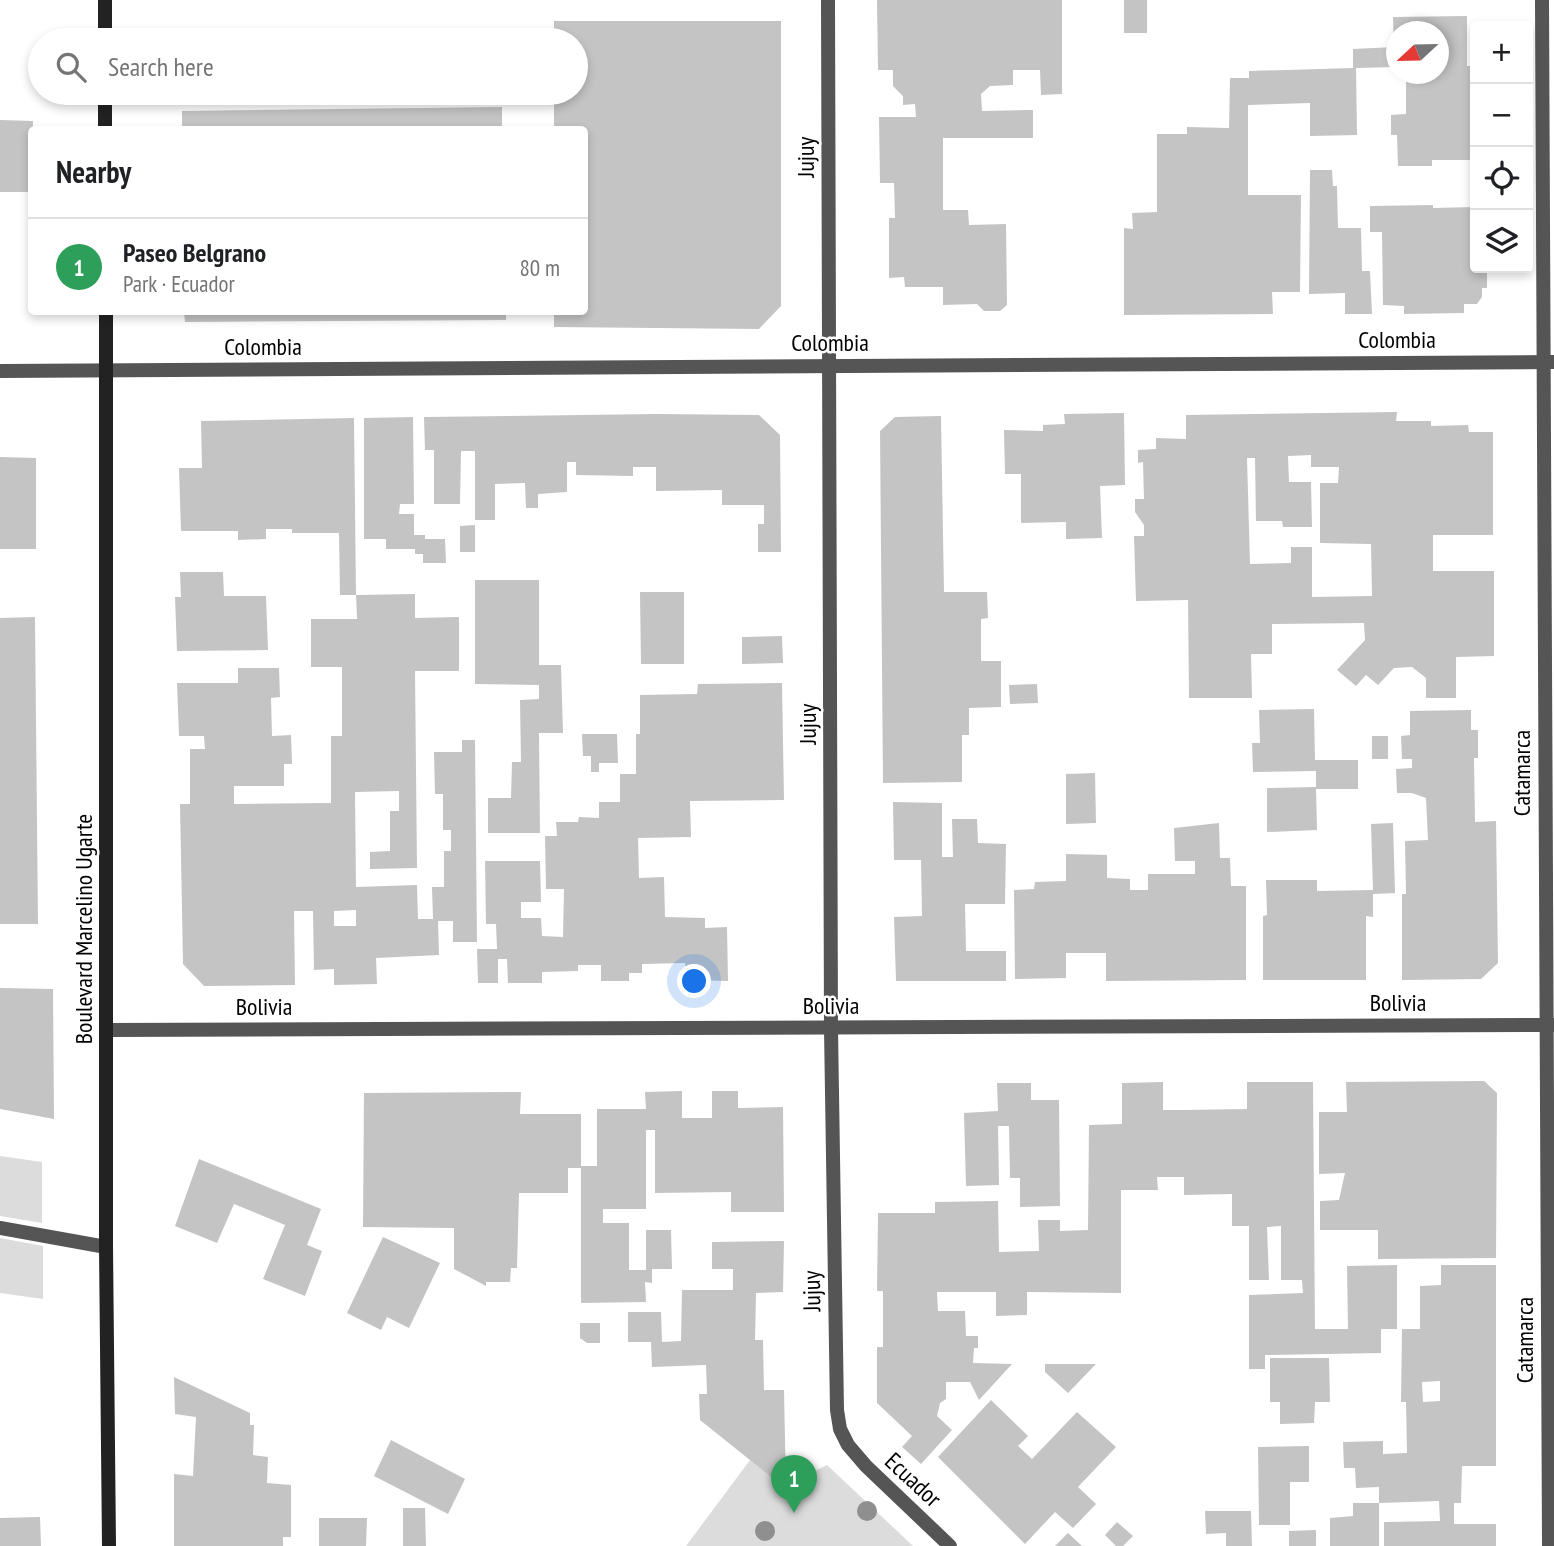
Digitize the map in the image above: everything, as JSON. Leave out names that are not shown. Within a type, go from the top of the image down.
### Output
[{"type":"main road","points":[[105,0],[105,28]]},
{"type":"main road","points":[[106,105],[106,126]]},
{"type":"main road","name":"Boulevard Marcelino Ugarte","points":[[106,315],[106,1247],[109,1546]]},
{"type":"street","name":"Jujuy","points":[[828,0],[831,1029],[837,1410],[840,1429],[848,1445]]},
{"type":"street","name":"Catamarca","points":[[1542,0],[1549,362],[1549,1546]]},
{"type":"street","name":"Colombia","points":[[0,371],[1549,362]]},
{"type":"street","name":"Bolivia","points":[[108,1030],[1550,1025]]},
{"type":"street","points":[[0,1228],[106,1247]]},
{"type":"street","name":"Ecuador","points":[[848,1445],[866,1466],[950,1546]]},
{"type":"shaded area","points":[[0,1156],[42,1162],[42,1223],[0,1216]]},
{"type":"shaded area","points":[[0,1238],[43,1246],[43,1299],[0,1293]]},
{"type":"shaded area","points":[[756,1452],[796,1480],[827,1465],[913,1546],[686,1546]]},
{"type":"building","points":[[877,0],[1062,0],[1062,94],[1041,95],[1040,70],[1013,70],[1013,85],[990,86],[981,94],[982,111],[1033,110],[1033,138],[943,138],[943,210],[968,210],[969,225],[1006,224],[1007,305],[1000,311],[984,311],[977,304],[943,305],[943,287],[905,287],[904,277],[889,278],[889,218],[895,218],[894,183],[880,183],[879,117],[916,117],[915,104],[903,105],[903,96],[893,86],[893,70],[878,70]]},
{"type":"building","points":[[1124,0],[1147,0],[1147,33],[1124,33]]},
{"type":"building","points":[[1467,16],[1470,160],[1432,160],[1432,166],[1398,166],[1397,135],[1391,135],[1391,115],[1406,114],[1406,84],[1449,84],[1449,21],[1393,21],[1393,17]]},
{"type":"building","points":[[554,21],[781,21],[781,306],[759,329],[554,327],[554,315],[588,315],[588,126],[554,126],[554,105],[588,105],[588,28],[554,28]]},
{"type":"building","points":[[1386,47],[1386,67],[1356,68],[1357,135],[1310,136],[1310,103],[1248,105],[1248,195],[1301,195],[1300,292],[1272,292],[1273,314],[1124,315],[1124,228],[1133,229],[1132,213],[1157,212],[1157,134],[1187,134],[1187,127],[1229,128],[1230,78],[1249,78],[1249,71],[1353,68],[1353,49]]},
{"type":"building","points":[[502,107],[502,126],[182,126],[182,111]]},
{"type":"building","points":[[0,120],[33,121],[33,126],[28,126],[28,192],[0,192]]},
{"type":"building","points":[[1310,170],[1332,170],[1333,186],[1337,186],[1338,228],[1361,228],[1362,271],[1370,271],[1372,314],[1345,314],[1345,293],[1309,294]]},
{"type":"building","points":[[1370,206],[1470,207],[1470,273],[1487,273],[1487,288],[1482,288],[1482,297],[1477,304],[1464,304],[1464,313],[1404,314],[1404,306],[1383,305],[1382,232],[1370,232]]},
{"type":"building","points":[[184,315],[506,315],[506,320],[185,322]]},
{"type":"building","points":[[1397,412],[1396,421],[1431,421],[1431,426],[1468,425],[1469,432],[1493,432],[1493,535],[1433,535],[1433,571],[1494,571],[1494,656],[1456,657],[1456,698],[1426,698],[1426,678],[1412,667],[1394,668],[1378,685],[1366,675],[1356,686],[1337,670],[1365,640],[1364,623],[1272,624],[1272,654],[1251,654],[1252,698],[1189,698],[1188,600],[1136,601],[1134,536],[1144,536],[1144,525],[1135,512],[1135,499],[1144,499],[1143,462],[1138,463],[1138,450],[1156,449],[1156,438],[1186,439],[1186,415]],"holes":[[[1311,455],[1311,467],[1339,467],[1338,483],[1320,483],[1320,543],[1371,544],[1372,596],[1312,597],[1312,547],[1291,547],[1291,563],[1250,564],[1247,458],[1255,458],[1256,521],[1282,521],[1283,527],[1312,527],[1311,482],[1289,482],[1288,456]]]},
{"type":"building","points":[[1124,413],[1125,485],[1100,486],[1102,538],[1066,539],[1066,522],[1021,523],[1021,474],[1005,474],[1004,430],[1043,431],[1043,425],[1065,424],[1064,414]]},
{"type":"building","points":[[759,415],[780,435],[781,552],[758,552],[758,524],[764,524],[764,505],[722,505],[722,490],[656,491],[656,467],[633,467],[633,476],[576,475],[576,462],[567,462],[567,492],[538,494],[538,508],[526,508],[525,483],[495,484],[495,520],[475,520],[475,451],[461,451],[460,504],[434,504],[434,450],[425,450],[424,417]]},
{"type":"building","points":[[941,416],[944,592],[987,592],[988,618],[981,619],[981,661],[1001,661],[1001,707],[969,708],[969,735],[962,735],[962,782],[883,783],[880,431],[895,417]]},
{"type":"building","points":[[413,417],[414,504],[400,504],[399,514],[414,514],[414,535],[425,535],[425,539],[445,539],[446,563],[423,563],[423,554],[415,554],[415,549],[386,549],[386,539],[364,539],[364,418]]},
{"type":"building","points":[[354,418],[356,595],[340,595],[339,533],[292,533],[292,529],[266,529],[266,539],[238,540],[238,531],[181,531],[179,468],[202,468],[201,421]]},
{"type":"building","points":[[0,457],[36,458],[36,549],[0,549]]},
{"type":"building","points":[[475,525],[475,552],[460,552],[460,526]]},
{"type":"building","points":[[180,572],[223,572],[224,596],[266,596],[268,650],[177,651],[175,597],[181,597]]},
{"type":"building","points":[[475,580],[539,580],[539,665],[561,665],[563,733],[539,733],[540,833],[488,833],[488,798],[511,798],[512,762],[521,762],[520,700],[539,699],[539,685],[475,684]]},
{"type":"building","points":[[640,592],[684,592],[684,664],[641,664]]},
{"type":"building","points":[[415,594],[415,618],[459,617],[459,671],[415,671],[417,868],[370,869],[370,852],[390,851],[390,811],[399,811],[399,791],[355,792],[356,887],[417,885],[418,919],[433,919],[432,887],[444,887],[444,851],[451,851],[451,830],[443,830],[443,794],[435,794],[434,752],[462,752],[462,740],[475,740],[477,942],[453,942],[453,921],[438,921],[439,955],[376,958],[377,984],[334,985],[334,969],[314,970],[313,911],[294,911],[295,985],[204,986],[183,964],[180,804],[190,804],[190,749],[205,749],[204,736],[179,736],[177,683],[238,683],[238,668],[279,668],[280,697],[271,698],[272,736],[291,735],[292,764],[284,764],[284,786],[234,786],[234,804],[331,803],[331,736],[342,736],[342,667],[311,667],[311,619],[357,619],[356,595]],"holes":[[[356,910],[356,926],[334,926],[334,911]]]},
{"type":"building","points":[[35,617],[38,924],[0,924],[0,618]]},
{"type":"building","points":[[782,636],[783,663],[742,664],[742,637]]},
{"type":"building","points":[[782,683],[784,800],[690,801],[691,837],[638,838],[639,878],[664,877],[665,917],[705,918],[705,928],[727,927],[728,981],[686,980],[685,963],[642,964],[642,973],[629,973],[629,981],[601,981],[601,965],[578,965],[578,971],[542,972],[542,983],[508,983],[507,959],[498,959],[498,983],[478,983],[477,949],[497,949],[496,924],[486,924],[485,861],[540,861],[541,902],[521,902],[521,918],[541,918],[542,936],[563,937],[564,889],[546,889],[545,836],[557,836],[556,822],[578,822],[579,817],[599,818],[599,802],[620,802],[620,774],[636,774],[640,695],[697,694],[698,684]]},
{"type":"building","points":[[1037,684],[1038,703],[1010,704],[1009,685]]},
{"type":"building","points":[[1314,709],[1315,760],[1358,760],[1358,789],[1316,789],[1317,830],[1267,832],[1267,788],[1316,787],[1316,771],[1253,772],[1252,743],[1260,743],[1259,710]]},
{"type":"building","points":[[1471,710],[1471,730],[1478,730],[1478,758],[1474,758],[1475,822],[1496,821],[1498,963],[1481,979],[1402,980],[1402,894],[1406,894],[1405,841],[1428,840],[1426,798],[1412,793],[1397,793],[1396,769],[1412,768],[1412,759],[1402,759],[1401,736],[1410,735],[1410,711]]},
{"type":"building","points":[[582,734],[617,734],[618,763],[599,763],[599,772],[591,772],[591,756],[583,756]]},
{"type":"building","points":[[1372,736],[1388,736],[1388,759],[1372,759]]},
{"type":"building","points":[[1095,773],[1096,823],[1066,824],[1066,774]]},
{"type":"building","points":[[893,802],[942,803],[942,857],[953,857],[952,819],[977,819],[978,843],[1006,844],[1005,904],[965,904],[966,951],[1006,951],[1006,981],[896,981],[894,917],[922,916],[921,860],[894,860]]},
{"type":"building","points":[[1219,823],[1220,858],[1230,858],[1231,886],[1246,886],[1246,980],[1106,981],[1106,953],[1066,953],[1066,978],[1015,979],[1014,890],[1034,889],[1035,882],[1066,881],[1066,854],[1107,855],[1107,878],[1130,879],[1130,890],[1148,890],[1148,874],[1195,874],[1195,861],[1175,861],[1174,828]]},
{"type":"building","points":[[1393,823],[1395,893],[1373,894],[1373,917],[1366,916],[1366,980],[1263,980],[1266,880],[1317,880],[1317,891],[1373,890],[1371,824]]},
{"type":"building","points":[[0,988],[53,989],[54,1119],[0,1109]]},
{"type":"building","points":[[1484,1081],[1497,1093],[1496,1258],[1378,1259],[1378,1230],[1320,1230],[1320,1201],[1339,1200],[1345,1173],[1319,1174],[1319,1112],[1347,1112],[1346,1082]]},
{"type":"building","points":[[1163,1082],[1163,1110],[1183,1110],[1247,1109],[1247,1082],[1313,1082],[1315,1329],[1348,1329],[1347,1266],[1397,1265],[1397,1329],[1381,1329],[1381,1353],[1265,1355],[1265,1369],[1249,1369],[1249,1295],[1303,1293],[1302,1280],[1281,1280],[1281,1226],[1267,1227],[1269,1280],[1249,1280],[1249,1226],[1232,1226],[1232,1194],[1184,1195],[1184,1177],[1157,1177],[1158,1190],[1121,1190],[1121,1293],[1027,1292],[1027,1315],[996,1316],[996,1292],[937,1292],[938,1311],[965,1311],[966,1336],[978,1336],[978,1348],[974,1348],[973,1363],[1012,1364],[979,1400],[970,1382],[946,1382],[946,1399],[940,1403],[937,1416],[952,1430],[921,1464],[902,1447],[912,1436],[877,1403],[877,1347],[883,1347],[883,1291],[877,1291],[878,1213],[935,1213],[935,1202],[998,1201],[999,1252],[1039,1251],[1038,1220],[1060,1220],[1060,1231],[1088,1230],[1089,1125],[1122,1124],[1122,1083]]},
{"type":"building","points":[[997,1083],[1031,1083],[1031,1100],[1059,1100],[1060,1206],[1020,1207],[1020,1178],[1010,1178],[1009,1126],[998,1126],[999,1185],[966,1186],[964,1113],[998,1111]]},
{"type":"building","points":[[682,1091],[682,1118],[712,1118],[712,1091],[738,1091],[738,1108],[783,1107],[784,1212],[731,1212],[731,1192],[655,1193],[655,1130],[646,1130],[646,1209],[603,1209],[603,1223],[629,1223],[629,1270],[646,1270],[646,1230],[671,1230],[672,1269],[652,1269],[652,1283],[645,1282],[646,1302],[581,1303],[581,1168],[568,1168],[568,1193],[519,1193],[517,1268],[511,1268],[510,1282],[486,1282],[486,1286],[454,1269],[454,1228],[363,1227],[364,1093],[521,1092],[520,1114],[581,1114],[581,1166],[597,1166],[597,1109],[646,1109],[645,1092]]},
{"type":"building","points":[[199,1159],[321,1209],[307,1245],[322,1251],[305,1296],[263,1279],[285,1225],[234,1204],[217,1243],[175,1226]]},
{"type":"building","points":[[383,1237],[440,1263],[409,1328],[387,1317],[381,1330],[347,1313]]},
{"type":"building","points":[[784,1241],[783,1292],[756,1293],[755,1340],[763,1340],[764,1390],[784,1390],[786,1489],[700,1420],[699,1394],[707,1394],[706,1365],[652,1367],[651,1342],[628,1342],[628,1312],[661,1312],[662,1342],[681,1341],[682,1290],[733,1290],[733,1269],[712,1269],[712,1242]]},
{"type":"building","points":[[1441,1265],[1496,1265],[1496,1466],[1462,1466],[1461,1503],[1454,1503],[1454,1524],[1496,1524],[1496,1546],[1384,1546],[1384,1522],[1440,1521],[1439,1501],[1379,1503],[1379,1487],[1356,1488],[1355,1468],[1344,1468],[1343,1442],[1383,1441],[1383,1454],[1407,1453],[1406,1402],[1401,1402],[1402,1329],[1420,1329],[1420,1286],[1441,1285]],"holes":[[[1440,1381],[1440,1401],[1423,1402],[1422,1382]]]},
{"type":"building","points":[[580,1323],[600,1323],[600,1343],[587,1343],[580,1338]]},
{"type":"building","points":[[1270,1358],[1329,1358],[1330,1402],[1315,1402],[1314,1423],[1280,1424],[1280,1402],[1270,1402]]},
{"type":"building","points":[[1045,1364],[1096,1364],[1068,1393],[1045,1372]]},
{"type":"building","points":[[174,1377],[250,1413],[250,1425],[254,1425],[253,1455],[268,1457],[267,1483],[291,1485],[291,1537],[283,1537],[283,1546],[174,1546],[174,1474],[193,1476],[196,1417],[175,1414]]},
{"type":"building","points":[[991,1400],[1028,1436],[1018,1446],[1032,1459],[1077,1412],[1116,1447],[1078,1487],[1096,1504],[1073,1528],[1055,1512],[1025,1544],[938,1457]]},
{"type":"building","points":[[391,1440],[465,1479],[448,1514],[374,1476]]},
{"type":"building","points":[[1309,1446],[1309,1482],[1290,1482],[1290,1525],[1259,1525],[1258,1447]]},
{"type":"building","points":[[1353,1503],[1379,1503],[1379,1546],[1330,1546],[1330,1518],[1353,1516]]},
{"type":"building","points":[[403,1508],[425,1508],[426,1546],[403,1546]]},
{"type":"building","points":[[1205,1511],[1251,1511],[1252,1546],[1226,1546],[1226,1533],[1206,1534]]},
{"type":"building","points":[[40,1517],[41,1546],[0,1546],[0,1518]]},
{"type":"building","points":[[319,1518],[367,1518],[366,1546],[319,1546]]},
{"type":"building","points":[[1117,1522],[1133,1536],[1123,1546],[1116,1546],[1105,1535]]},
{"type":"building","points":[[1316,1530],[1316,1546],[1289,1546],[1289,1531]]},
{"type":"building","points":[[1068,1533],[1082,1546],[1055,1546]]},
{"type":"place","name":"Paseo Belgrano","points":[[794,1513]]}]
